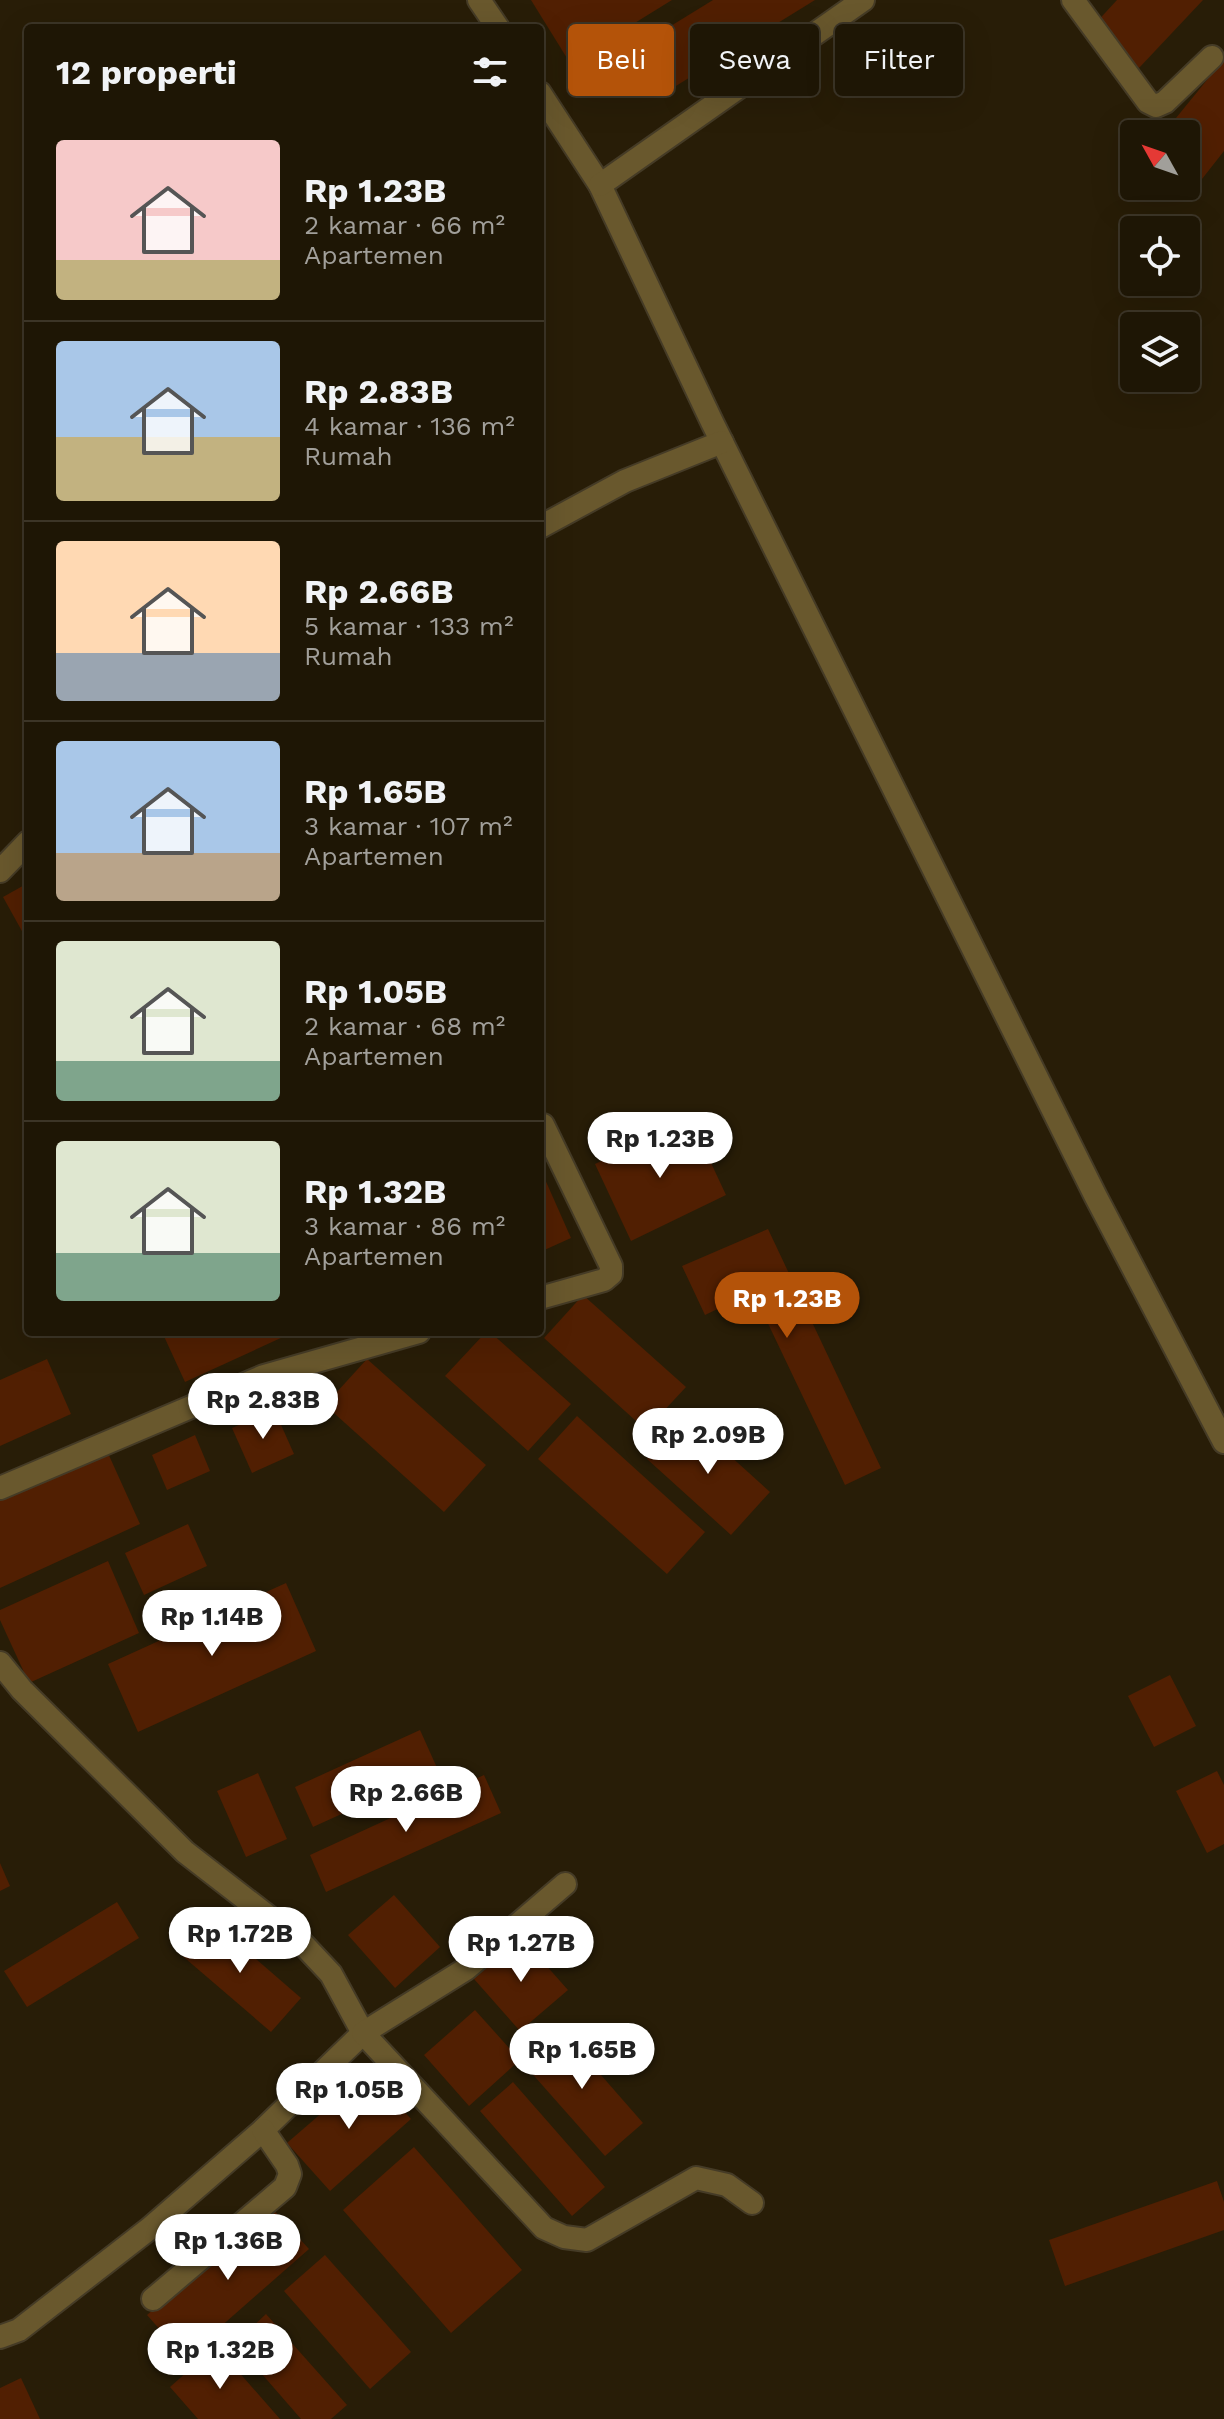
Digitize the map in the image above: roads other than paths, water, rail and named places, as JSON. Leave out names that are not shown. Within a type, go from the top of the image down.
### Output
[{"type":"street","points":[[479,0],[495,24]]},
{"type":"street","points":[[600,185],[863,0]]},
{"type":"street","points":[[1073,0],[1148,102],[1156,106],[1165,102],[1212,57]]},
{"type":"street","points":[[544,99],[600,185],[722,442],[1096,1197],[1224,1442]]},
{"type":"street","points":[[544,525],[625,481],[722,442]]},
{"type":"street","points":[[0,871],[24,846]]},
{"type":"street","points":[[544,1127],[611,1266],[611,1274],[604,1280],[544,1297]]},
{"type":"street","points":[[0,1488],[264,1376],[405,1336]]},
{"type":"street","points":[[0,1663],[22,1690],[185,1852],[301,1942],[331,1974],[363,2033],[544,2228],[564,2237],[587,2240],[696,2178],[727,2185],[752,2203]]},
{"type":"street","points":[[0,2337],[19,2330],[149,2229],[263,2130],[363,2033],[466,1969],[565,1884]]},
{"type":"street","points":[[153,2299],[285,2187],[290,2174],[287,2165],[263,2130]]}]
